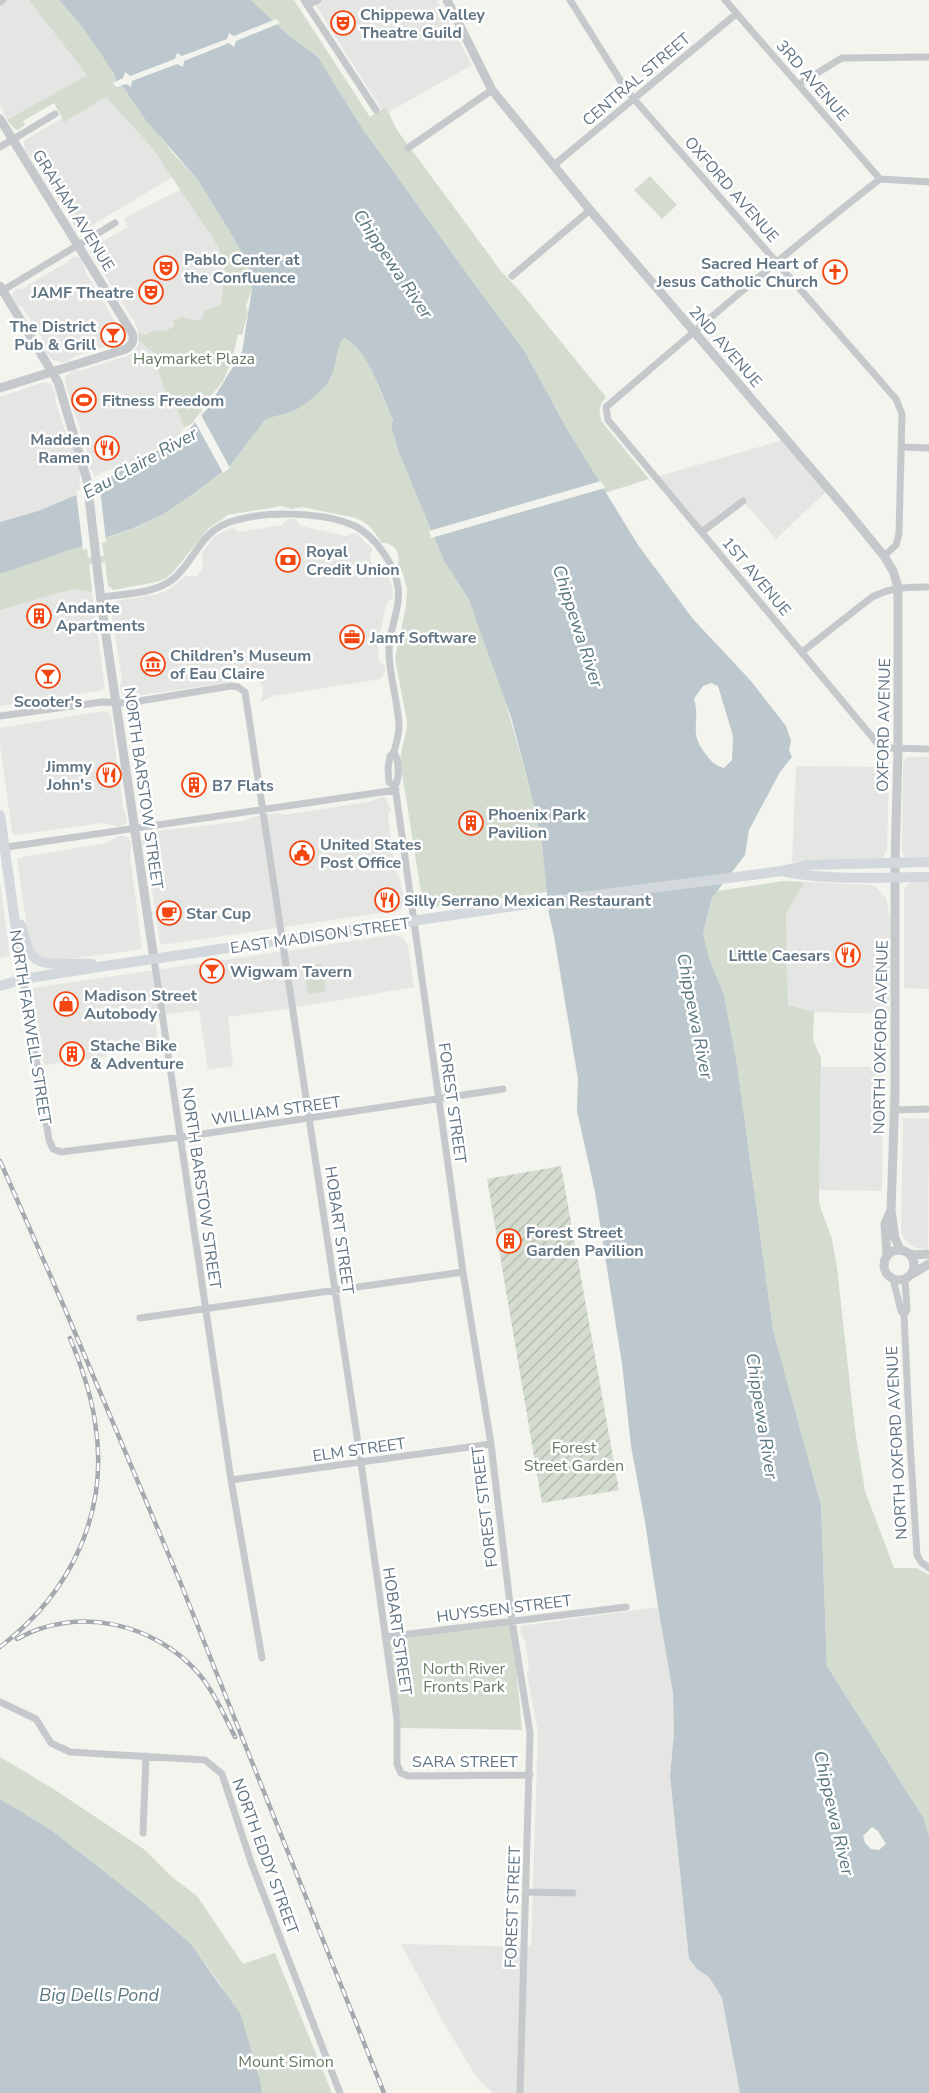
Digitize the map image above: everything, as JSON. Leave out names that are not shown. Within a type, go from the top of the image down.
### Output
[{"type":"main road","name":"NORTH FARWELL STREET","points":[[0,815],[2,848],[23,980]]},
{"type":"main road","points":[[782,871],[806,865],[929,862]]},
{"type":"main road","points":[[782,871],[828,878],[929,877]]},
{"type":"main road","name":"EAST MADISON STREET","points":[[0,986],[23,980],[154,958],[528,904],[782,871]]},
{"type":"main road","points":[[15,922],[21,925],[29,952],[40,962],[86,963],[105,966]]},
{"type":"street","points":[[318,0],[305,3],[376,110]]},
{"type":"street","name":"2ND AVENUE","points":[[447,0],[492,90],[590,210],[884,556],[893,571],[898,587]]},
{"type":"street","name":"OXFORD AVENUE","points":[[570,0],[624,88],[896,399],[902,414],[899,534],[896,545],[884,556]]},
{"type":"street","name":"3RD AVENUE","points":[[725,0],[800,84],[880,179]]},
{"type":"street","name":"CENTRAL STREET","points":[[554,165],[736,14]]},
{"type":"street","points":[[800,84],[842,58],[929,57]]},
{"type":"street","points":[[408,148],[492,90]]},
{"type":"street","points":[[0,147],[55,114]]},
{"type":"street","name":"GRAHAM AVENUE","points":[[0,119],[132,333],[132,344],[126,349],[53,372]]},
{"type":"street","points":[[694,332],[880,179],[929,182]]},
{"type":"street","points":[[512,276],[590,210]]},
{"type":"street","points":[[1,290],[115,223]]},
{"type":"street","name":"NORTH BARSTOW STREET","points":[[1,290],[58,382],[87,480],[100,597],[179,1137],[231,1480],[262,1658]]},
{"type":"street","name":"1ST AVENUE","points":[[694,332],[606,408],[608,420],[878,744],[898,749],[929,749]]},
{"type":"street","points":[[0,388],[53,372]]},
{"type":"street","points":[[902,447],[929,448]]},
{"type":"street","points":[[702,532],[743,501]]},
{"type":"street","name":"FOREST STREET","points":[[100,597],[150,590],[167,584],[179,574],[212,531],[236,520],[296,514],[354,526],[363,531],[374,542],[393,571],[398,587],[398,603],[389,650],[398,725],[394,752],[390,756],[388,768],[390,782],[395,788],[415,921],[463,1272],[491,1444],[512,1621],[530,1733],[520,2093]]},
{"type":"street","points":[[802,652],[872,598],[898,587],[929,587]]},
{"type":"street","name":"OXFORD AVENUE","points":[[895,864],[898,749],[898,587]]},
{"type":"street","name":"HOBART STREET","points":[[116,702],[131,702],[231,686],[238,687],[245,692],[397,1719],[397,1764],[401,1772]]},
{"type":"street","points":[[0,716],[102,702],[116,702]]},
{"type":"street","points":[[2,848],[134,830],[395,788]]},
{"type":"street","name":"NORTH OXFORD AVENUE","points":[[895,864],[895,1110],[891,1210],[895,1238],[904,1251]]},
{"type":"street","name":"NORTH FARWELL STREET","points":[[23,980],[52,1149]]},
{"type":"street","name":"WILLIAM STREET","points":[[52,1149],[61,1152],[179,1137],[503,1089]]},
{"type":"street","points":[[895,1110],[929,1109]]},
{"type":"street","name":"NORTH OXFORD AVENUE","points":[[887,1255],[885,1224],[891,1210]]},
{"type":"street","points":[[929,1254],[914,1255],[904,1251],[891,1251],[887,1255],[884,1265],[892,1279],[905,1280],[929,1264]]},
{"type":"street","points":[[904,1251],[913,1263],[912,1274]]},
{"type":"street","points":[[140,1318],[463,1272]]},
{"type":"street","name":"NORTH OXFORD AVENUE","points":[[892,1279],[901,1311],[904,1315],[917,1555],[927,1567]]},
{"type":"street","name":"NORTH OXFORD AVENUE","points":[[904,1315],[907,1310],[904,1294],[905,1280]]},
{"type":"street","name":"ELM STREET","points":[[231,1480],[491,1444]]},
{"type":"street","name":"HUYSSEN STREET","points":[[385,1637],[626,1607]]},
{"type":"street","name":"NORTH EDDY STREET","points":[[0,1702],[36,1719],[51,1743],[70,1752],[205,1760],[222,1774],[251,1862],[340,2093]]},
{"type":"street","points":[[144,1832],[146,1756]]},
{"type":"street","name":"SARA STREET","points":[[401,1772],[408,1776],[530,1775]]},
{"type":"street","points":[[526,1892],[573,1893]]},
{"type":"shaded area","points":[[0,0],[29,0],[88,75],[7,120],[0,104]]},
{"type":"shaded area","points":[[312,0],[437,0],[472,65],[387,113],[386,107],[382,110]]},
{"type":"shaded area","points":[[106,97],[153,149],[173,177],[79,233],[75,230],[72,221],[34,159],[26,153],[24,141],[62,118],[64,121]]},
{"type":"shaded area","name":"Pablo Center at the Confluence","points":[[181,189],[214,240],[222,256],[226,269],[223,274],[221,305],[204,310],[204,316],[199,321],[175,322],[168,331],[154,331],[144,335],[138,332],[134,321],[90,252],[94,246],[128,227],[124,218]]},
{"type":"shaded area","points":[[74,256],[80,258],[84,264],[85,271],[126,340],[123,343],[119,342],[74,357],[68,362],[60,362],[53,360],[46,353],[45,343],[23,308],[18,305],[12,296],[16,289],[21,289],[66,263]]},
{"type":"shaded area","points":[[139,341],[152,350],[168,400],[173,397],[184,428],[173,439],[135,462],[101,473],[95,477],[90,468],[89,457],[65,377],[73,370],[83,370],[129,355],[137,347]]},
{"type":"shaded area","points":[[44,382],[51,384],[55,391],[56,403],[70,446],[74,449],[81,474],[79,479],[81,493],[38,511],[0,522],[0,397]]},
{"type":"shaded area","points":[[786,439],[829,489],[776,539],[743,501],[702,532],[656,477]]},
{"type":"shaded area","points":[[287,519],[296,519],[301,526],[346,536],[354,533],[373,549],[370,557],[373,568],[387,573],[392,586],[393,597],[386,604],[378,646],[379,662],[385,666],[385,672],[381,679],[273,696],[260,702],[263,693],[262,685],[256,678],[249,677],[225,683],[129,697],[122,695],[120,686],[122,679],[111,604],[116,601],[157,594],[170,589],[186,576],[197,576],[203,567],[202,553],[214,537],[226,530],[233,527],[239,532],[282,525]]},
{"type":"shaded area","points":[[73,589],[92,592],[105,689],[0,706],[0,610]]},
{"type":"shaded area","points":[[103,711],[109,713],[111,717],[123,808],[127,817],[126,824],[118,827],[102,823],[15,835],[12,831],[0,745],[0,728]]},
{"type":"shaded area","points":[[908,757],[929,757],[929,857],[906,858],[902,852],[903,766],[905,759]]},
{"type":"shaded area","points":[[796,766],[889,767],[887,848],[884,856],[880,859],[792,862]]},
{"type":"shaded area","points":[[382,797],[386,799],[391,810],[388,815],[395,870],[400,879],[404,902],[400,910],[161,944],[146,852],[141,842],[143,835],[149,832],[244,821],[252,817],[278,813],[285,815],[372,801]]},
{"type":"shaded area","points":[[119,836],[126,836],[132,843],[130,855],[142,947],[138,950],[53,961],[34,953],[28,935],[17,859],[106,843]]},
{"type":"shaded area","points":[[0,882],[10,956],[0,958]]},
{"type":"shaded area","points":[[805,882],[872,885],[886,898],[890,919],[889,1014],[814,1012],[788,1005],[786,914]]},
{"type":"shaded area","points":[[911,882],[929,882],[929,989],[904,988],[904,888]]},
{"type":"shaded area","points":[[394,935],[403,938],[408,945],[414,987],[228,1017],[233,1066],[208,1070],[199,1010],[155,1016],[158,1045],[106,1053],[106,1057],[44,1065],[32,988]]},
{"type":"shaded area","points":[[821,1067],[883,1067],[882,1191],[819,1190]]},
{"type":"shaded area","points":[[903,1118],[929,1119],[928,1249],[915,1248],[906,1241],[901,1233]]},
{"type":"shaded area","points":[[658,1607],[673,1693],[674,1733],[670,1776],[689,1959],[698,1970],[709,1977],[722,1998],[740,2093],[493,2093],[477,2078],[442,2020],[401,1944],[531,1947],[538,1732],[527,1674],[529,1667],[525,1640],[522,1637],[520,1626]]},
{"type":"green space","name":"Haymarket Plaza","points":[[29,0],[59,0],[83,28],[115,75],[116,83],[124,88],[172,152],[198,180],[236,242],[249,269],[252,289],[246,306],[248,313],[242,335],[238,335],[232,360],[223,381],[202,407],[199,417],[184,428],[173,398],[168,400],[152,351],[139,341],[138,332],[145,335],[152,331],[168,330],[174,325],[174,320],[181,317],[199,321],[204,316],[204,310],[221,305],[223,281],[221,276],[225,271],[222,256],[214,240],[153,149],[106,97],[64,122],[54,103],[23,121],[25,125],[18,130],[7,120],[87,75]]},
{"type":"green space","points":[[251,0],[294,0],[370,117],[386,107],[397,130],[501,271],[518,289],[606,397],[600,409],[602,422],[649,479],[605,493],[567,429],[524,350],[362,128],[318,57],[287,34]]},
{"type":"green space","points":[[650,176],[677,205],[662,219],[634,190]]},
{"type":"green space","points":[[344,338],[353,343],[373,374],[393,420],[391,426],[398,450],[443,559],[469,600],[501,686],[530,789],[542,845],[547,892],[434,907],[423,904],[400,761],[407,722],[395,658],[406,606],[407,589],[403,574],[397,567],[399,558],[397,550],[391,545],[382,543],[366,523],[356,518],[302,507],[292,509],[282,506],[227,515],[209,528],[174,571],[165,579],[114,590],[108,586],[105,562],[89,564],[92,592],[73,589],[0,610],[0,574],[82,546],[83,550],[87,549],[88,558],[104,556],[102,543],[106,542],[106,538],[135,528],[164,514],[230,466],[265,420],[293,411],[330,380],[339,347]]},
{"type":"green space","points":[[784,881],[805,882],[786,914],[788,1005],[814,1012],[813,1040],[821,1058],[819,1203],[832,1239],[837,1268],[855,1430],[865,1491],[894,1568],[917,1568],[929,1575],[929,1835],[923,1817],[827,1666],[821,1505],[773,1330],[737,1064],[724,995],[709,958],[703,933],[712,898],[717,891]]},
{"type":"green space","points":[[322,964],[326,991],[308,994],[304,967]]},
{"type":"green space","name":"Forest Street Garden","points":[[561,1166],[619,1490],[542,1503],[487,1179]]},
{"type":"green space","name":"North River Fronts Park","points":[[512,1621],[522,1730],[397,1728],[385,1637]]},
{"type":"green space","name":"Mount Simon","points":[[0,1757],[52,1788],[145,1850],[172,1877],[197,1896],[243,1964],[275,1953],[332,2093],[262,2093],[261,2084],[221,1985],[191,1944],[142,1901],[50,1829],[0,1799]]},
{"type":"water","points":[[59,0],[251,0],[287,34],[318,57],[362,128],[524,350],[567,429],[638,545],[693,619],[751,681],[786,726],[791,741],[789,750],[792,757],[780,772],[749,830],[745,855],[712,898],[703,933],[709,958],[724,995],[737,1064],[773,1330],[821,1505],[827,1666],[923,1817],[929,1835],[929,2093],[740,2093],[722,1998],[709,1977],[698,1970],[689,1959],[670,1776],[674,1733],[673,1693],[631,1446],[622,1364],[595,1192],[577,1111],[578,1079],[549,914],[542,845],[530,789],[511,717],[469,600],[443,559],[398,450],[391,426],[393,420],[367,362],[352,343],[344,338],[339,347],[332,374],[319,392],[295,410],[265,420],[230,466],[164,514],[134,528],[0,574],[0,522],[38,511],[81,493],[187,432],[207,409],[242,352],[252,289],[249,269],[236,242],[198,180],[145,119],[124,88],[116,83],[115,75],[83,28]],"holes":[[[711,683],[718,686],[733,736],[732,760],[724,768],[715,764],[707,756],[697,739],[694,699],[703,686]],[[872,1827],[878,1831],[886,1844],[879,1850],[871,1849],[865,1843],[863,1836]]]},
{"type":"water","name":"Big Dells Pond","points":[[0,1799],[50,1829],[142,1901],[191,1944],[241,2015],[262,2093],[0,2093]]},
{"type":"pier","points":[[276,19],[280,23],[236,41],[234,47],[229,43],[184,61],[183,67],[177,64],[132,81],[131,87],[126,84],[117,87],[113,84],[123,78],[125,72],[130,76],[175,59],[177,53],[182,56],[227,39],[229,33],[234,36]]},
{"type":"pier","points":[[200,413],[230,468],[223,473],[194,420]]},
{"type":"pier","points":[[99,480],[106,541],[83,549],[76,492]]},
{"type":"pier","points":[[601,481],[605,488],[431,538],[429,531]]},
{"type":"railway","points":[[0,1161],[65,1309],[181,1584],[384,2093]]},
{"type":"railway","points":[[0,1647],[25,1626],[47,1602],[65,1576],[80,1548],[90,1519],[96,1488],[98,1455],[95,1422],[85,1379],[70,1338]]},
{"type":"railway","points":[[17,1639],[40,1629],[65,1623],[89,1622],[114,1625],[138,1632],[160,1642],[181,1656],[199,1674],[214,1696],[235,1737]]},
{"type":"place","name":"Chippewa Valley Theatre Guild","points":[[343,23]]},
{"type":"place","name":"Pablo Center at the Confluence","points":[[166,268]]},
{"type":"place","name":"Sacred Heart of Jesus Catholic Church","points":[[835,272]]},
{"type":"place","name":"JAMF Theatre","points":[[151,292]]},
{"type":"place","name":"The District Pub & Grill","points":[[113,335]]},
{"type":"place","name":"Fitness Freedom","points":[[84,400]]},
{"type":"place","name":"Madden Ramen","points":[[107,448]]},
{"type":"place","name":"Royal Credit Union","points":[[288,560]]},
{"type":"place","name":"Andante Apartments","points":[[39,616]]},
{"type":"place","name":"Jamf Software","points":[[352,637]]},
{"type":"place","name":"Children’s Museum of Eau Claire","points":[[153,664]]},
{"type":"place","name":"Scooter's","points":[[48,676]]},
{"type":"place","name":"Jimmy John's","points":[[109,775]]},
{"type":"place","name":"B7 Flats","points":[[194,785]]},
{"type":"place","name":"Phoenix Park Pavilion","points":[[471,823]]},
{"type":"place","name":"United States Post Office","points":[[302,853]]},
{"type":"place","name":"Silly Serrano Mexican Restaurant","points":[[387,900]]},
{"type":"place","name":"Star Cup","points":[[169,913]]},
{"type":"place","name":"Little Caesars","points":[[848,955]]},
{"type":"place","name":"Wigwam Tavern","points":[[212,971]]},
{"type":"place","name":"Madison Street Autobody","points":[[66,1004]]},
{"type":"place","name":"Stache Bike & Adventure","points":[[72,1054]]},
{"type":"place","name":"Forest Street Garden Pavilion","points":[[509,1241]]},
{"type":"water label","name":"Chippewa River","points":[[393,264]]},
{"type":"water label","name":"Eau Claire River","points":[[140,463]]},
{"type":"water label","name":"Chippewa River","points":[[578,626]]},
{"type":"water label","name":"Chippewa River","points":[[695,1016]]},
{"type":"water label","name":"Chippewa River","points":[[762,1416]]},
{"type":"water label","name":"Chippewa River","points":[[834,1813]]}]
